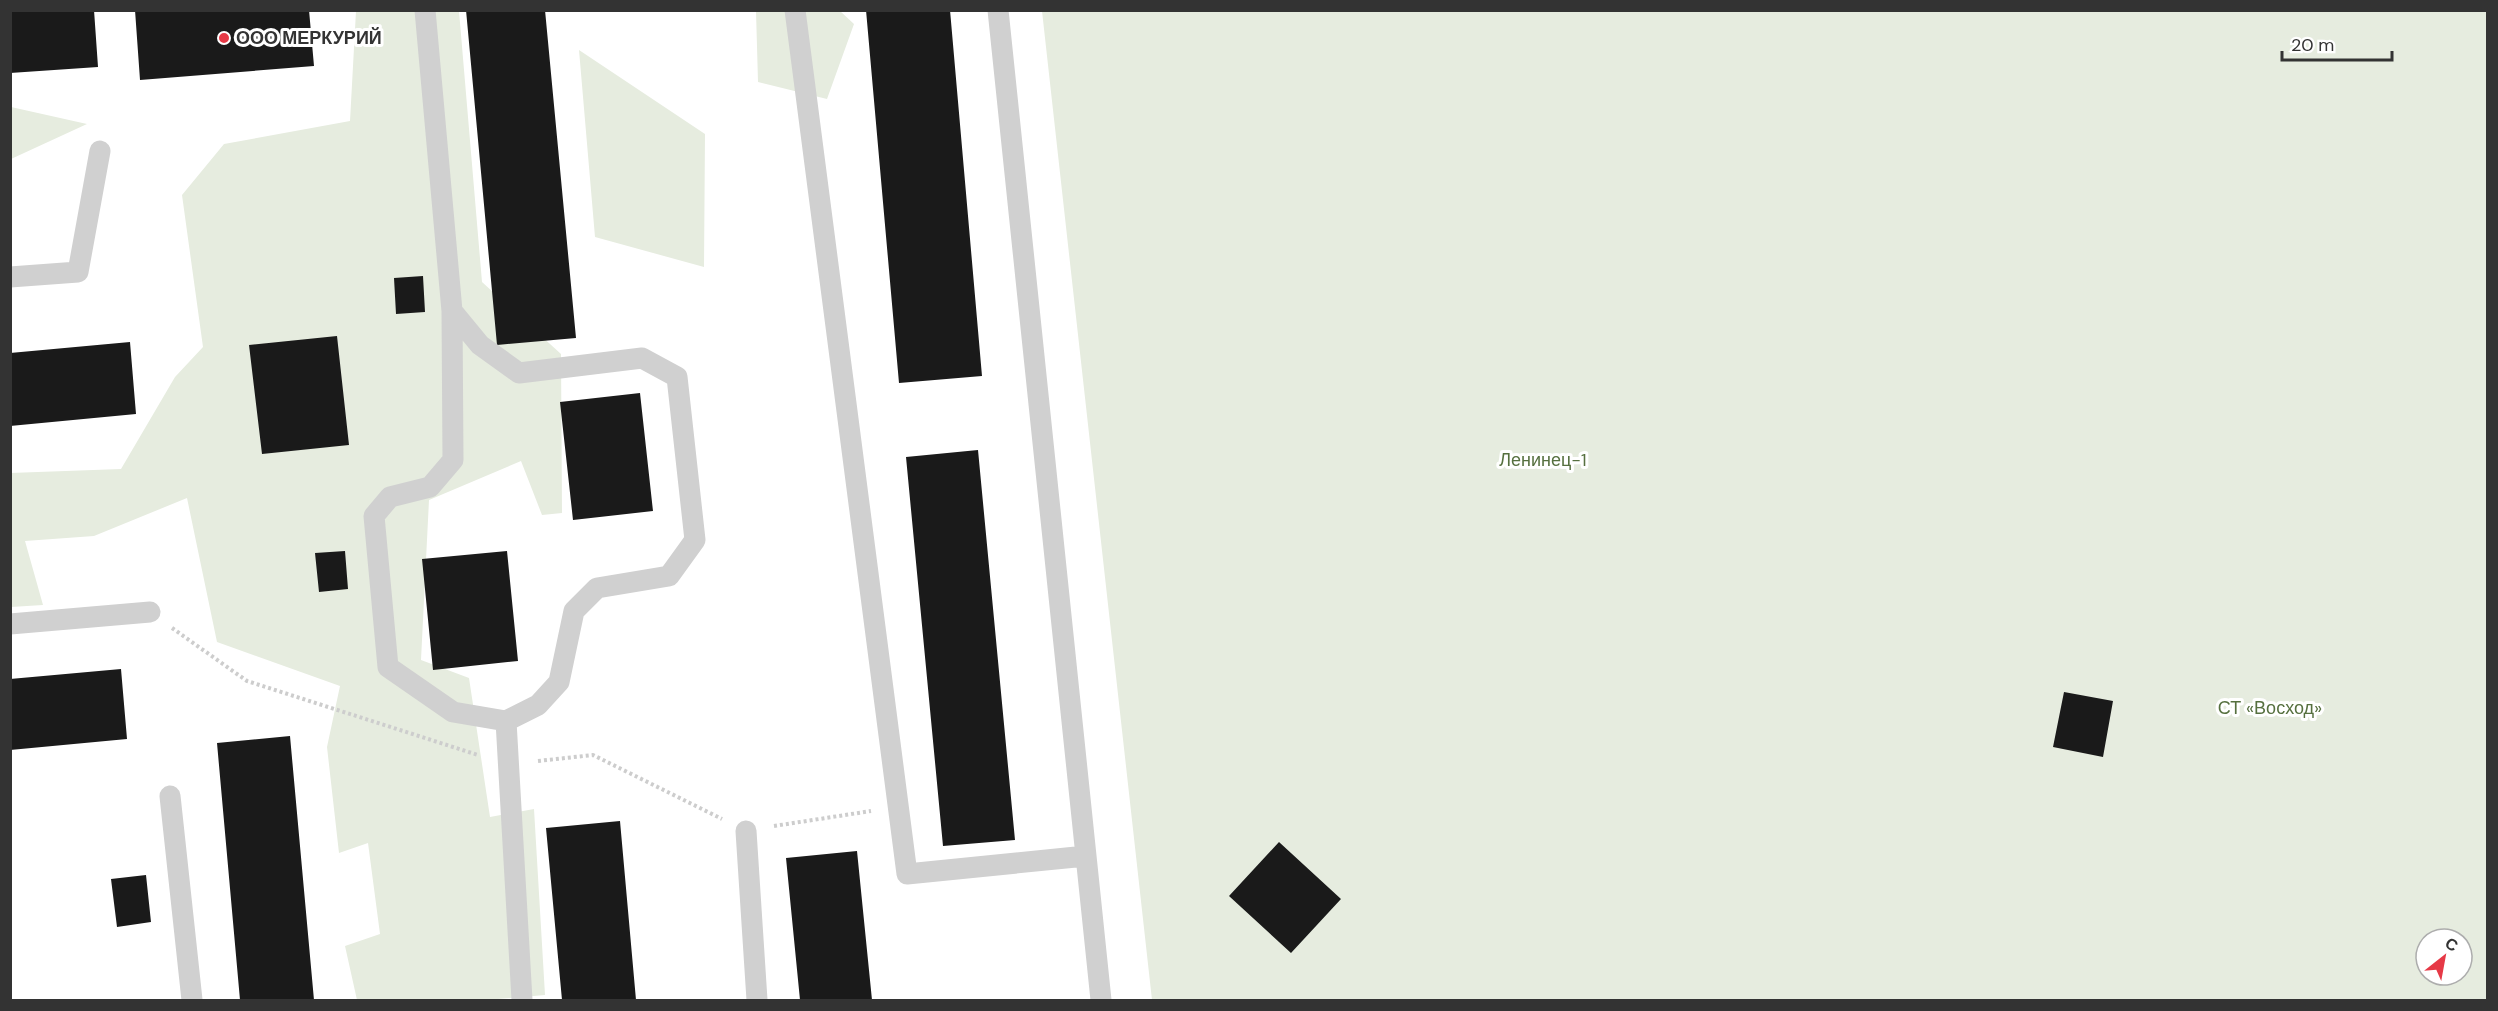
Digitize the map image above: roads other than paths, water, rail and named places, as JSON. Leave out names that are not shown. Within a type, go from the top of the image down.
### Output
[{"type":"lane","points":[[425,10],[452,311],[453,460],[430,487],[390,497],[374,516],[388,667],[453,712],[506,721],[538,705],[559,682],[574,611],[597,588],[669,576],[695,540],[677,377],[642,358],[519,373],[480,345],[452,311]]},
{"type":"lane","points":[[795,10],[907,874],[1086,856]]},
{"type":"lane","points":[[998,10],[1101,1000]]},
{"type":"lane","points":[[10,277],[78,272],[100,151]]},
{"type":"lane","points":[[10,624],[150,612]]},
{"type":"lane","points":[[506,721],[522,1000]]},
{"type":"lane","points":[[170,796],[192,1000]]},
{"type":"lane","points":[[746,831],[758,1000]]},
{"type":"place","name":"ООО МЕРКУРИЙ","points":[[224,38]]},
{"type":"park label","name":"Ленинец-1","points":[[1543,460]]},
{"type":"park label","name":"СТ «Восход»","points":[[2270,708]]}]
